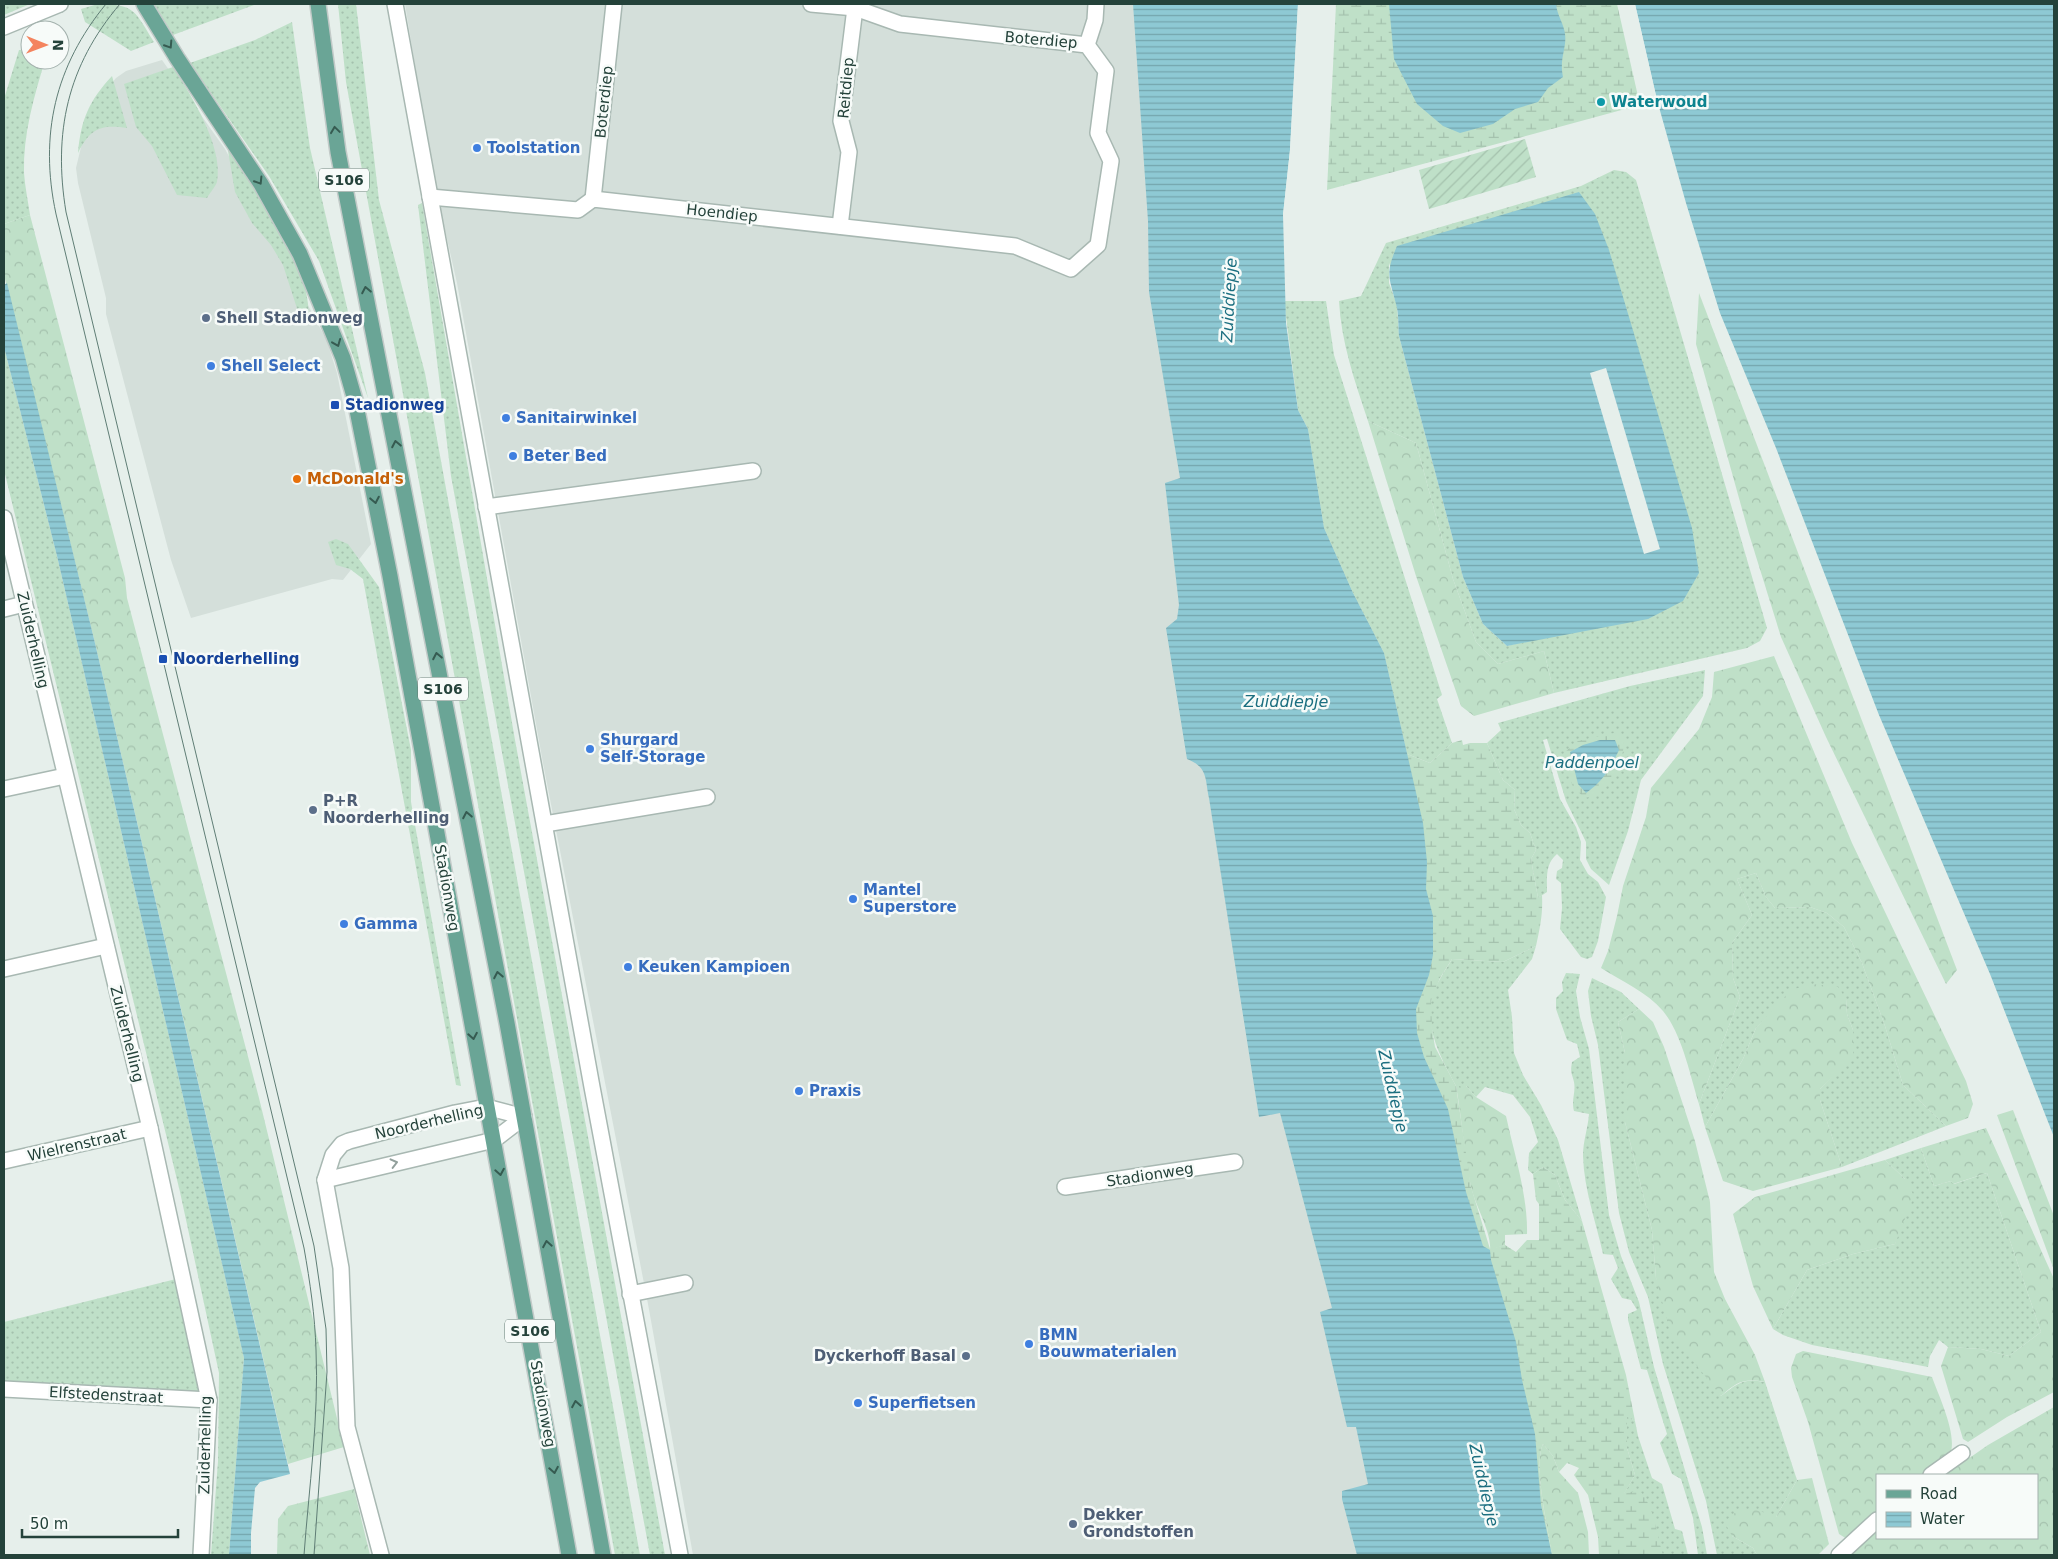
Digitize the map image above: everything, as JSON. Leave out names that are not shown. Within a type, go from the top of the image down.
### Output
[{"type":"main road","name":"Stadionweg","points":[[144,4],[266,193],[300,254],[343,358],[355,400],[390,576],[569,1555]]},
{"type":"main road","name":"S106","points":[[318,4],[338,152],[524,1117],[603,1555]]},
{"type":"street","points":[[4,27],[60,4]]},
{"type":"street","points":[[395,4],[630,1294],[680,1555]]},
{"type":"street","name":"Boterdiep","points":[[594,199],[614,4]]},
{"type":"street","name":"Boterdiep","points":[[811,4],[854,8],[900,24],[1087,45],[1106,70],[1098,133],[1111,161],[1098,245],[1071,269]]},
{"type":"street","points":[[1087,45],[1095,20],[1096,4]]},
{"type":"street","name":"Reitdiep","points":[[840,226],[849,152],[841,121],[854,8]]},
{"type":"street","points":[[430,196],[578,210],[594,199]]},
{"type":"street","name":"Hoendiep","points":[[594,199],[1016,246],[1071,269]]},
{"type":"street","points":[[486,507],[754,471]]},
{"type":"street","name":"Zuiderhelling","points":[[4,518],[150,1128],[209,1400],[201,1555]]},
{"type":"street","points":[[4,609],[24,604]]},
{"type":"street","points":[[4,789],[66,776]]},
{"type":"street","points":[[545,824],[706,797]]},
{"type":"street","points":[[4,969],[106,946]]},
{"type":"street","name":"Noorderhelling","points":[[381,1555],[346,1426],[341,1268],[325,1180],[333,1155],[342,1144],[350,1141],[455,1113],[486,1107],[524,1117]]},
{"type":"street","name":"Noorderhelling","points":[[325,1180],[494,1140],[524,1117]]},
{"type":"street","name":"Wielrenstraat","points":[[4,1161],[150,1128]]},
{"type":"street","name":"Stadionweg","points":[[1065,1187],[1235,1162]]},
{"type":"street","points":[[630,1294],[685,1283]]},
{"type":"street","name":"Elfstedenstraat","points":[[4,1389],[209,1400]]},
{"type":"street","points":[[1933,1474],[1962,1452]]},
{"type":"street","points":[[1842,1554],[1876,1521]]},
{"type":"shaded area","name":"Stadionweg","points":[[405,4],[1199,4],[1426,1555],[693,1555],[648,1304],[543,763],[457,283],[433,177]]},
{"type":"shaded area","points":[[162,60],[225,149],[327,341],[337,373],[371,544],[343,580],[332,579],[191,618],[171,560],[106,314],[106,298],[76,168],[87,122],[98,100],[116,78],[126,71]]},
{"type":"green space","points":[[4,4],[30,4],[4,15]]},
{"type":"green space","points":[[98,4],[120,6],[133,12],[143,23],[154,42],[131,51],[85,22],[81,9]]},
{"type":"green space","points":[[154,4],[257,4],[173,35]]},
{"type":"green space","points":[[338,4],[356,4],[379,200],[425,373],[640,1555],[615,1555],[346,82]]},
{"type":"green space","points":[[1336,4],[1617,4],[1640,105],[1327,190]]},
{"type":"green space","points":[[292,22],[310,148],[368,398],[319,261],[269,176],[190,63],[255,40]]},
{"type":"green space","points":[[19,50],[20,70],[42,70],[33,102],[25,144],[24,173],[30,215],[4,224],[4,99]]},
{"type":"green space","points":[[173,67],[197,106],[216,153],[217,182],[207,198],[177,195],[152,146],[136,127],[124,84]]},
{"type":"green space","points":[[112,76],[127,128],[110,127],[97,130],[87,138],[78,153],[84,120],[97,94]]},
{"type":"green space","points":[[1525,139],[1536,177],[1429,209],[1419,170]]},
{"type":"green space","points":[[230,150],[270,210],[293,253],[302,275],[307,298],[309,322],[302,324],[283,265],[271,245],[252,223],[235,192],[228,151]]},
{"type":"green space","points":[[1614,170],[1626,172],[1636,180],[1767,628],[1760,641],[1747,648],[1554,693],[1544,651],[1498,664],[1476,642],[1453,579],[1416,443],[1368,421],[1346,347],[1339,301],[1361,296],[1386,243],[1581,186]],"holes":[[[1389,263],[1519,643],[1507,646],[1483,624],[1463,577],[1399,336],[1397,305],[1389,283]]]},
{"type":"green space","points":[[422,203],[515,740],[665,1555],[650,1555],[451,476],[418,205]]},
{"type":"green space","points":[[30,215],[125,578],[127,598],[259,1098],[344,1447],[288,1464],[94,639],[4,275],[4,224]]},
{"type":"green space","points":[[1699,293],[1957,970],[1946,984],[1826,737],[1781,637],[1749,534],[1696,344]]},
{"type":"green space","points":[[1284,301],[1326,301],[1334,355],[1442,695],[1437,699],[1452,743],[1430,763],[1407,754],[1384,653],[1353,593],[1324,528],[1308,429],[1298,410]]},
{"type":"green space","points":[[4,347],[57,556],[244,1358],[229,1555],[211,1555],[218,1461],[219,1373],[180,1192],[4,470]]},
{"type":"green space","points":[[1368,421],[1416,443],[1453,579],[1476,642],[1498,664],[1544,651],[1554,693],[1474,716],[1461,706],[1416,576]]},
{"type":"green space","points":[[1308,429],[1324,528],[1353,593],[1384,653],[1407,754],[1430,763],[1452,743],[1462,740],[1463,745],[1487,743],[1503,780],[1515,790],[1514,809],[1521,825],[1530,833],[1536,850],[1531,859],[1538,898],[1542,895],[1542,902],[1541,921],[1536,946],[1503,962],[1452,959],[1440,978],[1431,1001],[1435,1047],[1456,1086],[1471,1187],[1490,1249],[1505,1245],[1516,1252],[1527,1240],[1539,1240],[1539,1204],[1536,1200],[1533,1174],[1543,1167],[1555,1175],[1565,1200],[1582,1221],[1626,1375],[1635,1421],[1627,1417],[1627,1448],[1635,1475],[1624,1494],[1639,1490],[1649,1504],[1663,1555],[1599,1555],[1598,1537],[1588,1495],[1574,1475],[1579,1468],[1567,1463],[1559,1472],[1553,1456],[1543,1444],[1540,1454],[1540,1482],[1552,1555],[1538,1555],[1415,1034],[1323,614]]},
{"type":"green space","points":[[336,539],[348,544],[379,587],[411,750],[411,802],[461,1086],[456,1085],[363,579],[350,569],[336,565],[328,542]]},
{"type":"green space","points":[[1774,656],[1852,843],[1966,1081],[1973,1104],[1968,1118],[1946,1126],[1903,1085],[1885,1026],[1862,963],[1844,927],[1827,913],[1810,907],[1775,908],[1766,897],[1756,873],[1737,879],[1752,915],[1732,943],[1733,978],[1740,997],[1699,1104],[1689,1068],[1670,1020],[1657,1004],[1642,992],[1601,968],[1608,951],[1623,886],[1646,817],[1651,788],[1699,729],[1712,697],[1714,672]]},
{"type":"green space","points":[[1705,670],[1703,696],[1641,780],[1628,831],[1609,885],[1591,869],[1586,859],[1586,842],[1566,801],[1547,739],[1543,740],[1560,799],[1576,827],[1581,842],[1580,860],[1588,874],[1598,882],[1606,897],[1598,941],[1592,957],[1587,959],[1581,957],[1560,929],[1562,908],[1561,883],[1556,879],[1557,871],[1562,868],[1563,860],[1557,854],[1550,862],[1547,892],[1538,898],[1531,859],[1536,850],[1530,833],[1521,825],[1514,809],[1515,790],[1503,780],[1487,743],[1501,730],[1498,723],[1630,686]]},
{"type":"green space","name":"Paddenpoel","points":[[1614,733],[1624,737],[1623,752],[1618,768],[1605,788],[1596,795],[1584,798],[1572,785],[1565,752],[1578,741]]},
{"type":"green space","points":[[1756,873],[1766,897],[1775,908],[1810,907],[1827,913],[1844,927],[1862,963],[1885,1026],[1903,1085],[1946,1126],[1842,1167],[1820,1100],[1820,1089],[1834,1075],[1853,1030],[1847,1014],[1846,999],[1774,1010],[1756,1028],[1743,1059],[1705,1127],[1699,1104],[1740,997],[1733,978],[1732,943],[1752,915],[1737,879]]},
{"type":"green space","points":[[1536,946],[1532,959],[1508,990],[1514,1053],[1523,1075],[1541,1105],[1558,1140],[1582,1221],[1565,1200],[1555,1175],[1543,1167],[1533,1174],[1528,1170],[1529,1153],[1538,1142],[1530,1117],[1513,1095],[1485,1087],[1476,1097],[1466,1086],[1456,1086],[1436,1045],[1431,1024],[1432,995],[1452,959],[1503,962]]},
{"type":"green space","points":[[1566,973],[1580,974],[1576,991],[1580,1017],[1589,1049],[1609,1215],[1621,1256],[1639,1302],[1654,1367],[1702,1527],[1707,1555],[1698,1555],[1693,1518],[1681,1479],[1672,1474],[1660,1443],[1667,1434],[1647,1370],[1641,1369],[1628,1320],[1628,1314],[1637,1310],[1631,1300],[1622,1298],[1611,1279],[1618,1268],[1613,1255],[1603,1254],[1591,1206],[1583,1156],[1589,1114],[1574,1111],[1573,1107],[1574,1082],[1571,1066],[1572,1062],[1580,1057],[1577,1044],[1567,1040],[1556,1009],[1556,998],[1563,991],[1562,982]]},
{"type":"green space","points":[[1592,978],[1621,992],[1639,1009],[1618,1022],[1625,1053],[1625,1122],[1652,1230],[1656,1278],[1721,1396],[1745,1381],[1765,1382],[1797,1480],[1776,1517],[1732,1536],[1753,1548],[1757,1555],[1717,1555],[1706,1501],[1663,1364],[1648,1297],[1629,1252],[1619,1213],[1598,1045],[1591,1016],[1588,991]]},
{"type":"green space","points":[[1812,984],[1838,987],[1846,999],[1847,1014],[1853,1030],[1853,1058],[1820,1089],[1820,1100],[1842,1167],[1753,1191],[1723,1181],[1705,1127],[1743,1059],[1756,1028],[1791,990]]},
{"type":"green space","points":[[1639,1009],[1653,1022],[1664,1047],[1695,1141],[1710,1202],[1714,1272],[1725,1299],[1755,1355],[1765,1382],[1741,1382],[1721,1396],[1670,1332],[1656,1278],[1652,1230],[1625,1122],[1625,1053],[1618,1022]]},
{"type":"green space","points":[[1456,1086],[1466,1086],[1476,1097],[1506,1116],[1520,1175],[1527,1220],[1527,1234],[1505,1235],[1505,1245],[1490,1250],[1486,1227],[1471,1187]]},
{"type":"green space","points":[[2013,1110],[2054,1216],[2054,1270],[1997,1115]]},
{"type":"green space","points":[[1986,1128],[2054,1279],[2054,1392],[2007,1417],[1968,1442],[1963,1439],[1941,1366],[1948,1347],[1981,1349],[2009,1356],[2041,1332],[1987,1173],[1953,1184],[1951,1181],[1934,1186],[1921,1148]]},
{"type":"green space","points":[[1921,1148],[1934,1186],[1951,1181],[1954,1184],[1987,1173],[2041,1332],[2009,1356],[1981,1349],[1948,1347],[1939,1340],[1930,1356],[1928,1367],[1812,1345],[1783,1335],[1773,1329],[1807,1270],[1853,1254],[1895,1244],[1905,1179],[1885,1160]]},
{"type":"green space","points":[[1885,1160],[1905,1179],[1914,1196],[1895,1244],[1853,1254],[1807,1270],[1773,1329],[1753,1286],[1733,1214],[1755,1197]]},
{"type":"green space","points":[[176,1279],[199,1394],[191,1397],[4,1381],[4,1322]]},
{"type":"green space","points":[[1803,1351],[1932,1377],[1950,1427],[1952,1447],[1950,1455],[1922,1474],[1876,1474],[1876,1512],[1847,1539],[1839,1534],[1808,1422],[1792,1377],[1791,1368],[1796,1354]]},
{"type":"green space","points":[[2054,1407],[2054,1555],[1852,1555],[1851,1553],[1876,1531],[1876,1539],[2038,1539],[2038,1474],[1946,1474],[1988,1445]]},
{"type":"green space","points":[[1627,1416],[1635,1421],[1652,1478],[1662,1484],[1675,1529],[1682,1531],[1688,1555],[1663,1555],[1623,1495],[1635,1475],[1627,1448]]},
{"type":"green space","points":[[1543,1444],[1553,1456],[1559,1472],[1578,1493],[1588,1532],[1589,1555],[1552,1555],[1540,1482],[1540,1454]]},
{"type":"green space","points":[[1812,1478],[1829,1544],[1818,1555],[1757,1555],[1753,1548],[1732,1536],[1725,1523],[1731,1516],[1748,1509],[1776,1517],[1797,1480]]},
{"type":"green space","points":[[354,1489],[370,1555],[277,1555],[278,1519],[288,1506]]},
{"type":"water","name":"Zuiddiepje","points":[[1133,4],[1298,4],[1290,150],[1283,215],[1286,323],[1298,410],[1308,429],[1324,528],[1353,593],[1384,653],[1423,823],[1427,862],[1426,889],[1433,916],[1433,955],[1429,975],[1416,1009],[1417,1033],[1424,1057],[1448,1109],[1466,1192],[1483,1246],[1490,1250],[1491,1260],[1516,1342],[1522,1380],[1535,1434],[1541,1505],[1552,1555],[1357,1555],[1342,1499],[1342,1491],[1368,1484],[1356,1427],[1347,1427],[1320,1312],[1332,1308],[1280,1113],[1259,1117],[1206,779],[1199,766],[1187,759],[1166,628],[1177,619],[1179,605],[1165,483],[1180,478],[1149,292],[1148,221]]},
{"type":"water","points":[[1389,4],[1556,4],[1565,34],[1562,64],[1563,77],[1548,88],[1538,102],[1515,109],[1493,124],[1460,133],[1443,126],[1417,104],[1394,59]]},
{"type":"water","points":[[1635,4],[2054,4],[2054,1137],[1990,974],[1879,715],[1776,448],[1720,313],[1657,100]]},
{"type":"water","points":[[1579,192],[1595,214],[1609,250],[1692,528],[1699,573],[1683,601],[1648,619],[1507,646],[1483,624],[1463,577],[1399,336],[1398,312],[1389,275],[1397,246]]},
{"type":"water","points":[[7,283],[94,639],[290,1474],[260,1482],[255,1488],[251,1555],[229,1555],[244,1358],[57,556],[4,347],[4,285]]},
{"type":"water","name":"Paddenpoel","points":[[1600,740],[1615,740],[1619,750],[1606,774],[1586,793],[1578,784],[1570,752],[1583,745]]},
{"type":"pier","points":[[1298,4],[1301,4],[1293,150],[1286,213],[1283,215],[1290,150]]},
{"type":"pier","points":[[1633,4],[1635,4],[1657,100],[1655,101]]},
{"type":"pier","points":[[1606,368],[1660,549],[1644,554],[1590,373]]},
{"type":"tram line","points":[[106,4],[74,52],[63,77],[51,129],[49,157],[51,185],[56,214],[304,1248],[313,1312],[317,1376],[315,1427],[304,1555]]},
{"type":"tram line","points":[[120,4],[102,27],[87,52],[76,76],[63,128],[62,183],[66,212],[314,1246],[326,1329],[327,1372],[314,1555]]},
{"type":"place","name":"Waterwoud","points":[[1601,102]]},
{"type":"place","name":"Toolstation","points":[[477,148]]},
{"type":"place","name":"Shell Stadionweg","points":[[206,318]]},
{"type":"place","name":"Shell Select","points":[[211,366]]},
{"type":"place","name":"Stadionweg","points":[[335,405]]},
{"type":"place","name":"Sanitairwinkel","points":[[506,418]]},
{"type":"place","name":"Beter Bed","points":[[513,456]]},
{"type":"place","name":"McDonald's","points":[[297,479]]},
{"type":"place","name":"Noorderhelling","points":[[163,659]]},
{"type":"place","name":"Shurgard Self-Storage","points":[[590,749]]},
{"type":"place","name":"P+R Noorderhelling","points":[[313,810]]},
{"type":"place","name":"Mantel Superstore","points":[[853,899]]},
{"type":"place","name":"Gamma","points":[[344,924]]},
{"type":"place","name":"Keuken Kampioen","points":[[628,967]]},
{"type":"place","name":"Praxis","points":[[799,1091]]},
{"type":"place","name":"BMN Bouwmaterialen","points":[[1029,1344]]},
{"type":"place","name":"Dyckerhoff Basal","points":[[966,1356]]},
{"type":"place","name":"Superfietsen","points":[[858,1403]]},
{"type":"place","name":"Dekker Grondstoffen","points":[[1073,1524]]}]
